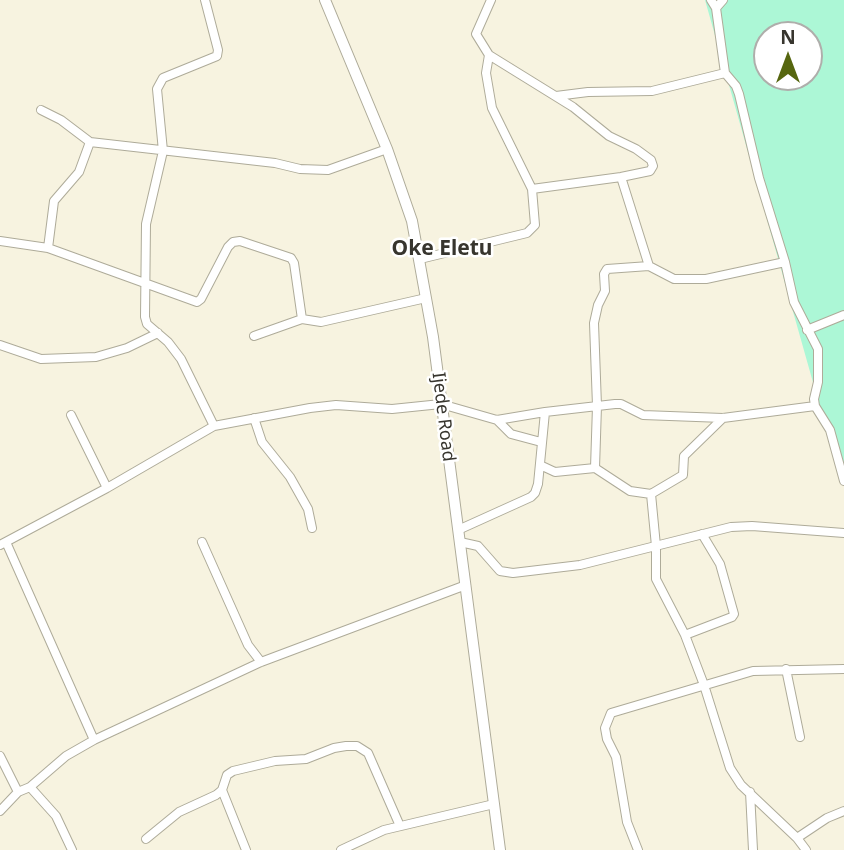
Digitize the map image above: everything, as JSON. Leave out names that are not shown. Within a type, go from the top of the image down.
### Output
[{"type":"main road","name":"Ijede Road","points":[[325,0],[387,149],[412,221],[420,259],[500,850]]},
{"type":"street","points":[[205,0],[218,50],[217,57],[163,79],[157,89],[163,151],[157,184],[147,215],[145,281],[147,324],[181,359],[214,426]]},
{"type":"street","points":[[491,0],[476,34],[489,55],[556,96],[609,136],[651,160],[653,166],[650,171],[621,177],[532,189]]},
{"type":"street","points":[[723,0],[713,4],[726,73],[739,94],[759,178],[785,262],[794,302],[818,349],[819,374],[815,406],[830,430],[844,481]]},
{"type":"street","points":[[420,259],[527,233],[534,225],[532,189],[492,108],[486,73],[489,55]]},
{"type":"street","points":[[556,96],[588,92],[652,91],[726,73]]},
{"type":"street","points":[[41,110],[61,120],[89,142],[317,170],[335,168],[387,149]]},
{"type":"street","points":[[48,248],[54,201],[79,172],[89,142]]},
{"type":"street","points":[[621,177],[649,266]]},
{"type":"street","points":[[0,241],[48,248],[197,302],[228,247],[233,242],[240,241],[291,258],[302,319]]},
{"type":"street","points":[[595,468],[597,406],[594,323],[598,304],[605,291],[604,274],[610,267],[649,266],[674,279],[706,279],[785,262]]},
{"type":"street","points":[[254,337],[302,319],[321,322],[426,298]]},
{"type":"street","points":[[807,330],[844,316]]},
{"type":"street","points":[[0,345],[41,359],[96,357],[127,348],[158,333]]},
{"type":"street","points":[[94,740],[3,543],[107,488],[214,426],[322,406],[393,409],[441,404],[497,420],[621,404],[643,415],[723,418],[815,406]]},
{"type":"street","points":[[458,530],[531,497],[538,484],[545,412]]},
{"type":"street","points":[[71,415],[107,488]]},
{"type":"street","points":[[254,418],[262,442],[290,477],[308,509],[312,528]]},
{"type":"street","points":[[540,465],[555,472],[595,468],[630,491],[651,494],[683,475],[684,456],[723,418]]},
{"type":"street","points":[[497,420],[511,434],[541,442]]},
{"type":"street","points":[[651,494],[656,579],[685,635],[705,685],[730,768],[741,785],[797,838],[806,850]]},
{"type":"street","points":[[460,542],[478,546],[500,571],[513,573],[580,565],[741,526],[844,533]]},
{"type":"street","points":[[685,635],[734,614],[720,564],[702,534]]},
{"type":"street","points":[[202,542],[248,645],[261,662]]},
{"type":"street","points":[[0,811],[18,792],[30,786],[66,756],[94,740],[261,662],[466,585]]},
{"type":"street","points":[[786,669],[800,737]]},
{"type":"street","points":[[638,850],[626,822],[618,765],[607,739],[606,720],[611,713],[752,671],[844,669]]},
{"type":"street","points":[[246,850],[222,790],[226,775],[275,761],[306,759],[334,748],[357,746],[368,753],[400,826]]},
{"type":"street","points":[[0,756],[18,792]]},
{"type":"street","points":[[30,786],[56,816],[72,850]]},
{"type":"street","points":[[146,839],[179,812],[210,799],[222,790]]},
{"type":"street","points":[[750,792],[753,850]]},
{"type":"street","points":[[341,850],[372,834],[494,804]]},
{"type":"street","points":[[797,838],[827,818],[844,811]]},
{"type":"green space","points":[[705,0],[844,0],[844,482],[829,439]]},
{"type":"district","name":"Oke Eletu","points":[[442,249]]}]
